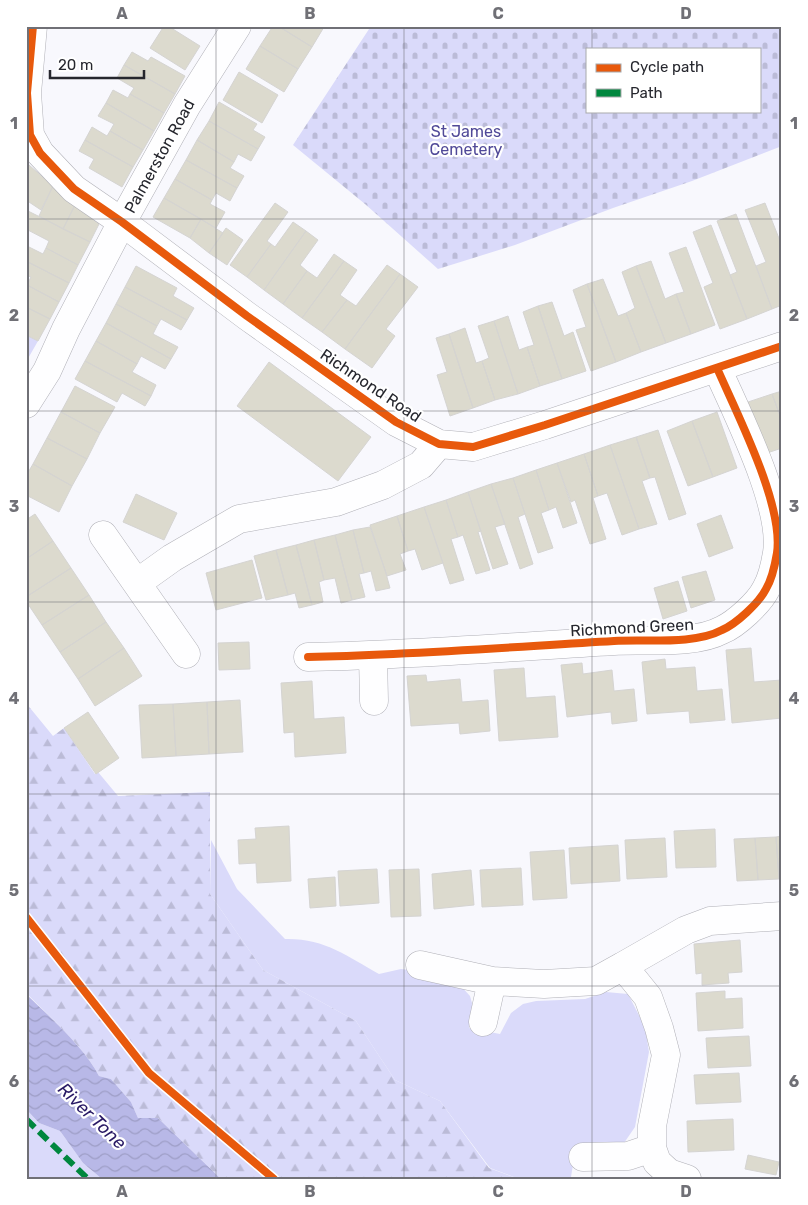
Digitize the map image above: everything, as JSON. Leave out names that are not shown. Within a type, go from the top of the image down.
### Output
[{"type":"street","name":"Richmond Road","points":[[33,26],[27,93],[30,135],[40,153],[74,189],[396,422],[439,444],[473,447],[545,426],[782,346]]},
{"type":"street","name":"Palmerston Road","points":[[26,404],[47,371],[66,329],[122,222],[187,105],[237,26]]},
{"type":"street","name":"Richmond Green","points":[[308,657],[373,656],[634,640],[699,638],[723,630],[751,608],[766,590],[777,553],[778,532],[762,473],[718,368]]},
{"type":"street","points":[[137,583],[172,558],[239,520],[336,502],[383,485],[421,465],[439,444]]},
{"type":"street","points":[[103,535],[186,654]]},
{"type":"street","points":[[373,656],[374,701]]},
{"type":"street","points":[[420,965],[492,981],[544,984],[596,981],[686,930],[710,921],[782,916]]},
{"type":"street","points":[[623,966],[648,997],[666,1055],[652,1126],[652,1148],[657,1162],[669,1173],[687,1179]]},
{"type":"street","points":[[483,1022],[492,981]]},
{"type":"street","points":[[583,1157],[628,1156],[652,1148]]},
{"type":"green space","name":"St James Cemetery","points":[[371,26],[782,26],[782,146],[692,181],[515,245],[438,269],[365,204],[293,145]]},
{"type":"green space","points":[[26,335],[38,341],[26,362]]},
{"type":"green space","points":[[26,703],[53,736],[64,728],[95,774],[98,772],[118,796],[210,792],[210,894],[263,970],[356,1021],[395,1080],[440,1101],[489,1168],[519,1179],[221,1179],[158,1118],[138,1118],[131,1102],[111,1079],[99,1076],[76,1043],[26,993]]},
{"type":"green space","points":[[211,840],[237,889],[285,939],[299,939],[335,949],[379,974],[401,969],[417,971],[460,985],[470,996],[474,1010],[469,1028],[500,1034],[511,1013],[523,1004],[536,1001],[585,999],[606,992],[628,994],[645,1027],[649,1052],[635,1127],[624,1143],[576,1146],[571,1177],[592,1179],[519,1179],[490,1168],[440,1101],[395,1080],[356,1021],[263,970],[210,894]]},
{"type":"green space","points":[[26,1109],[39,1123],[60,1131],[83,1163],[102,1179],[26,1179]]},
{"type":"water","name":"River Tone","points":[[26,994],[56,1022],[85,1054],[99,1076],[111,1079],[131,1102],[138,1118],[158,1118],[221,1179],[102,1179],[83,1163],[60,1131],[39,1123],[26,1109]]},
{"type":"building","points":[[164,26],[168,26],[200,46],[185,70],[150,48]]},
{"type":"building","points":[[273,26],[278,26],[312,47],[298,69],[260,46]]},
{"type":"building","points":[[278,26],[323,26],[324,27],[312,47]]},
{"type":"building","points":[[260,46],[298,69],[284,92],[246,69]]},
{"type":"building","points":[[132,52],[148,61],[151,57],[185,76],[175,94],[124,65]]},
{"type":"building","points":[[124,65],[175,94],[164,113],[130,94],[134,88],[117,78]]},
{"type":"building","points":[[239,72],[278,95],[262,123],[223,100]]},
{"type":"building","points":[[113,90],[128,98],[130,94],[164,113],[154,131],[106,103]]},
{"type":"building","points":[[219,102],[257,124],[253,130],[265,137],[258,149],[209,121]]},
{"type":"building","points":[[106,103],[154,131],[143,150],[110,131],[114,124],[98,116]]},
{"type":"building","points":[[209,121],[258,149],[251,161],[238,154],[234,162],[197,140]]},
{"type":"building","points":[[92,127],[107,136],[110,131],[143,150],[133,167],[85,140]]},
{"type":"building","points":[[85,140],[133,167],[122,187],[89,168],[94,159],[79,151]]},
{"type":"building","points":[[197,140],[234,162],[230,168],[244,176],[237,188],[186,160]]},
{"type":"building","points":[[186,160],[237,188],[230,201],[216,193],[212,200],[175,179]]},
{"type":"building","points":[[29,165],[53,186],[41,210],[26,200],[26,169]]},
{"type":"building","points":[[175,179],[212,200],[210,204],[225,212],[216,228],[164,198]]},
{"type":"building","points":[[53,186],[75,205],[63,229],[39,216]]},
{"type":"building","points":[[164,198],[201,219],[190,238],[153,217]]},
{"type":"building","points":[[275,203],[288,212],[267,241],[271,244],[247,277],[230,265]]},
{"type":"building","points":[[765,203],[782,246],[782,305],[772,309],[756,266],[766,262],[745,210]]},
{"type":"building","points":[[75,205],[99,224],[90,242],[63,229]]},
{"type":"building","points":[[26,210],[90,242],[78,265],[46,248],[49,241],[26,229]]},
{"type":"building","points":[[736,214],[772,309],[747,319],[730,275],[737,272],[717,221]]},
{"type":"building","points":[[201,219],[223,233],[209,253],[190,238]]},
{"type":"building","points":[[293,222],[306,231],[264,290],[247,277],[271,244],[275,247]]},
{"type":"building","points":[[711,225],[747,319],[720,329],[704,287],[713,283],[693,232]]},
{"type":"building","points":[[226,228],[243,240],[227,265],[209,253]]},
{"type":"building","points":[[306,231],[318,240],[300,265],[307,271],[283,304],[264,290]]},
{"type":"building","points":[[27,246],[43,254],[46,248],[78,265],[69,283],[26,261]]},
{"type":"building","points":[[686,247],[715,325],[691,334],[676,294],[684,292],[669,253]]},
{"type":"building","points":[[334,254],[344,261],[302,318],[283,304],[307,271],[317,278]]},
{"type":"building","points":[[26,261],[69,283],[59,302],[27,285],[31,277],[26,275]]},
{"type":"building","points":[[344,261],[357,270],[340,295],[347,300],[322,332],[302,318]]},
{"type":"building","points":[[651,261],[665,299],[676,294],[691,334],[666,343],[636,266]]},
{"type":"building","points":[[387,265],[400,274],[345,349],[322,332],[347,300],[356,306]]},
{"type":"building","points":[[136,266],[177,288],[173,296],[194,308],[187,320],[125,287]]},
{"type":"building","points":[[636,266],[666,343],[641,352],[626,313],[635,308],[622,272]]},
{"type":"building","points":[[400,274],[418,287],[386,329],[395,336],[372,368],[345,349]]},
{"type":"building","points":[[603,279],[618,316],[626,313],[641,352],[616,362],[587,284]]},
{"type":"building","points":[[587,284],[616,362],[591,371],[576,330],[586,327],[573,290]]},
{"type":"building","points":[[27,285],[59,302],[50,319],[26,307]]},
{"type":"building","points":[[125,287],[187,320],[181,330],[161,319],[157,326],[116,304]]},
{"type":"building","points":[[552,302],[564,336],[573,332],[586,371],[562,379],[538,306]]},
{"type":"building","points":[[116,304],[157,326],[153,334],[178,347],[171,359],[106,323]]},
{"type":"building","points":[[538,306],[562,379],[540,386],[527,347],[534,345],[523,312]]},
{"type":"building","points":[[26,307],[50,319],[38,341],[26,335]]},
{"type":"building","points":[[508,316],[519,350],[527,347],[540,386],[518,394],[494,321]]},
{"type":"building","points":[[494,321],[518,394],[495,400],[482,361],[489,358],[478,326]]},
{"type":"building","points":[[106,323],[171,359],[165,369],[141,356],[137,364],[96,341]]},
{"type":"building","points":[[465,328],[476,363],[482,361],[495,400],[473,408],[449,334]]},
{"type":"building","points":[[449,334],[473,408],[450,416],[437,375],[447,372],[436,338]]},
{"type":"building","points":[[96,341],[137,364],[132,372],[156,385],[151,396],[85,361]]},
{"type":"building","points":[[85,361],[151,396],[145,406],[122,393],[117,402],[75,379]]},
{"type":"building","points":[[269,362],[371,437],[338,481],[237,406]]},
{"type":"building","points":[[75,386],[115,407],[100,433],[61,412]]},
{"type":"building","points":[[782,391],[782,421],[772,394]]},
{"type":"building","points":[[772,394],[782,421],[782,448],[767,453],[748,402]]},
{"type":"building","points":[[61,412],[100,433],[87,459],[47,438]]},
{"type":"building","points":[[717,412],[737,468],[713,477],[692,421]]},
{"type":"building","points":[[692,421],[713,477],[688,486],[667,431]]},
{"type":"building","points":[[658,430],[686,514],[669,520],[655,477],[650,478],[636,437]]},
{"type":"building","points":[[636,437],[650,478],[642,481],[657,524],[639,529],[610,445]]},
{"type":"building","points":[[47,438],[87,459],[72,486],[33,464]]},
{"type":"building","points":[[610,445],[639,529],[622,535],[607,493],[598,496],[584,454]]},
{"type":"building","points":[[584,454],[598,496],[593,498],[606,539],[590,544],[575,500],[571,502],[557,463]]},
{"type":"building","points":[[557,463],[577,523],[563,528],[556,507],[549,510],[536,470]]},
{"type":"building","points":[[33,464],[72,486],[59,512],[26,495],[26,476]]},
{"type":"building","points":[[536,470],[549,510],[541,513],[553,548],[538,553],[513,478]]},
{"type":"building","points":[[513,478],[525,514],[518,517],[533,564],[520,569],[491,484]]},
{"type":"building","points":[[491,484],[505,524],[495,527],[508,564],[493,569],[468,492]]},
{"type":"building","points":[[468,492],[481,531],[478,532],[490,570],[476,574],[463,535],[458,537],[446,500]]},
{"type":"building","points":[[136,494],[177,513],[164,540],[123,522]]},
{"type":"building","points":[[446,500],[458,537],[451,539],[464,580],[450,584],[424,507]]},
{"type":"building","points":[[424,507],[443,563],[422,570],[415,549],[408,551],[397,516]]},
{"type":"building","points":[[35,514],[53,541],[26,559],[26,520]]},
{"type":"building","points":[[721,515],[733,548],[709,557],[697,524]]},
{"type":"building","points":[[397,516],[408,551],[400,554],[406,570],[387,576],[370,525]]},
{"type":"building","points":[[370,527],[390,588],[376,591],[371,571],[364,573],[353,530]]},
{"type":"building","points":[[353,530],[364,573],[359,574],[365,597],[352,600],[335,535]]},
{"type":"building","points":[[335,535],[352,600],[341,603],[335,578],[324,580],[314,540]]},
{"type":"building","points":[[314,540],[324,580],[319,582],[323,602],[312,605],[296,545]]},
{"type":"building","points":[[53,541],[71,568],[26,597],[26,559]]},
{"type":"building","points":[[296,545],[312,605],[299,608],[295,593],[288,595],[276,550]]},
{"type":"building","points":[[276,550],[288,595],[266,600],[254,556]]},
{"type":"building","points":[[252,560],[262,598],[216,610],[206,573]]},
{"type":"building","points":[[71,568],[89,595],[42,625],[26,601],[26,597]]},
{"type":"building","points":[[706,571],[715,600],[691,608],[682,577]]},
{"type":"building","points":[[678,581],[687,611],[663,619],[654,588]]},
{"type":"building","points":[[89,595],[106,622],[60,652],[42,625]]},
{"type":"building","points":[[106,622],[124,648],[78,679],[60,652]]},
{"type":"building","points":[[249,642],[250,669],[219,670],[218,643]]},
{"type":"building","points":[[124,648],[142,676],[95,706],[78,679]]},
{"type":"building","points":[[751,648],[754,682],[782,680],[782,718],[732,723],[726,650]]},
{"type":"building","points":[[665,659],[666,669],[695,667],[697,691],[722,689],[725,720],[690,723],[689,711],[647,714],[642,662]]},
{"type":"building","points":[[582,663],[583,674],[612,670],[614,691],[634,689],[637,721],[612,724],[611,712],[567,717],[561,665]]},
{"type":"building","points":[[524,668],[526,698],[555,696],[558,737],[499,741],[494,670]]},
{"type":"building","points":[[426,675],[427,682],[460,679],[462,702],[488,700],[490,731],[460,734],[459,723],[411,726],[407,676]]},
{"type":"building","points":[[312,681],[314,719],[344,717],[346,753],[295,757],[294,732],[284,733],[281,683]]},
{"type":"building","points":[[240,700],[243,752],[209,754],[207,702]]},
{"type":"building","points":[[207,702],[209,754],[176,756],[173,704]]},
{"type":"building","points":[[173,704],[176,756],[142,758],[139,705]]},
{"type":"building","points":[[88,712],[119,758],[96,774],[64,728]]},
{"type":"building","points":[[289,826],[291,881],[257,883],[256,863],[239,864],[238,840],[256,839],[255,828]]},
{"type":"building","points":[[715,829],[716,867],[676,868],[674,831]]},
{"type":"building","points":[[782,836],[782,879],[779,879],[776,837]]},
{"type":"building","points":[[776,837],[779,879],[758,880],[755,838]]},
{"type":"building","points":[[665,838],[667,877],[627,879],[625,840]]},
{"type":"building","points":[[755,838],[758,880],[737,881],[734,839]]},
{"type":"building","points":[[618,845],[620,881],[571,884],[569,848]]},
{"type":"building","points":[[564,850],[567,898],[533,900],[530,852]]},
{"type":"building","points":[[521,868],[523,905],[482,907],[480,870]]},
{"type":"building","points":[[377,869],[379,903],[340,906],[338,871]]},
{"type":"building","points":[[419,869],[421,916],[391,917],[389,870]]},
{"type":"building","points":[[471,870],[474,905],[434,909],[432,874]]},
{"type":"building","points":[[335,877],[336,906],[310,908],[308,879]]},
{"type":"building","points":[[740,940],[742,972],[728,973],[729,983],[702,985],[702,973],[696,974],[694,944]]},
{"type":"building","points":[[725,991],[725,999],[742,998],[743,1028],[698,1031],[696,993]]},
{"type":"building","points":[[749,1036],[751,1066],[708,1068],[706,1038]]},
{"type":"building","points":[[739,1073],[741,1102],[696,1104],[694,1075]]},
{"type":"building","points":[[782,1095],[782,1143],[781,1143]]},
{"type":"building","points":[[733,1119],[734,1150],[688,1152],[687,1121]]},
{"type":"building","points":[[748,1155],[779,1162],[776,1175],[745,1169]]},
{"type":"marked path","points":[[26,1119],[88,1179]]},
{"type":"cycle path","points":[[33,26],[27,93],[30,135],[40,153],[74,189],[396,422],[439,444],[473,447],[782,346]]},
{"type":"cycle path","points":[[308,657],[423,653],[614,641],[684,640],[711,635],[734,623],[753,607],[763,595],[768,585],[777,553],[777,533],[773,510],[757,460],[717,368]]},
{"type":"cycle path","points":[[26,917],[149,1073],[274,1179]]}]
